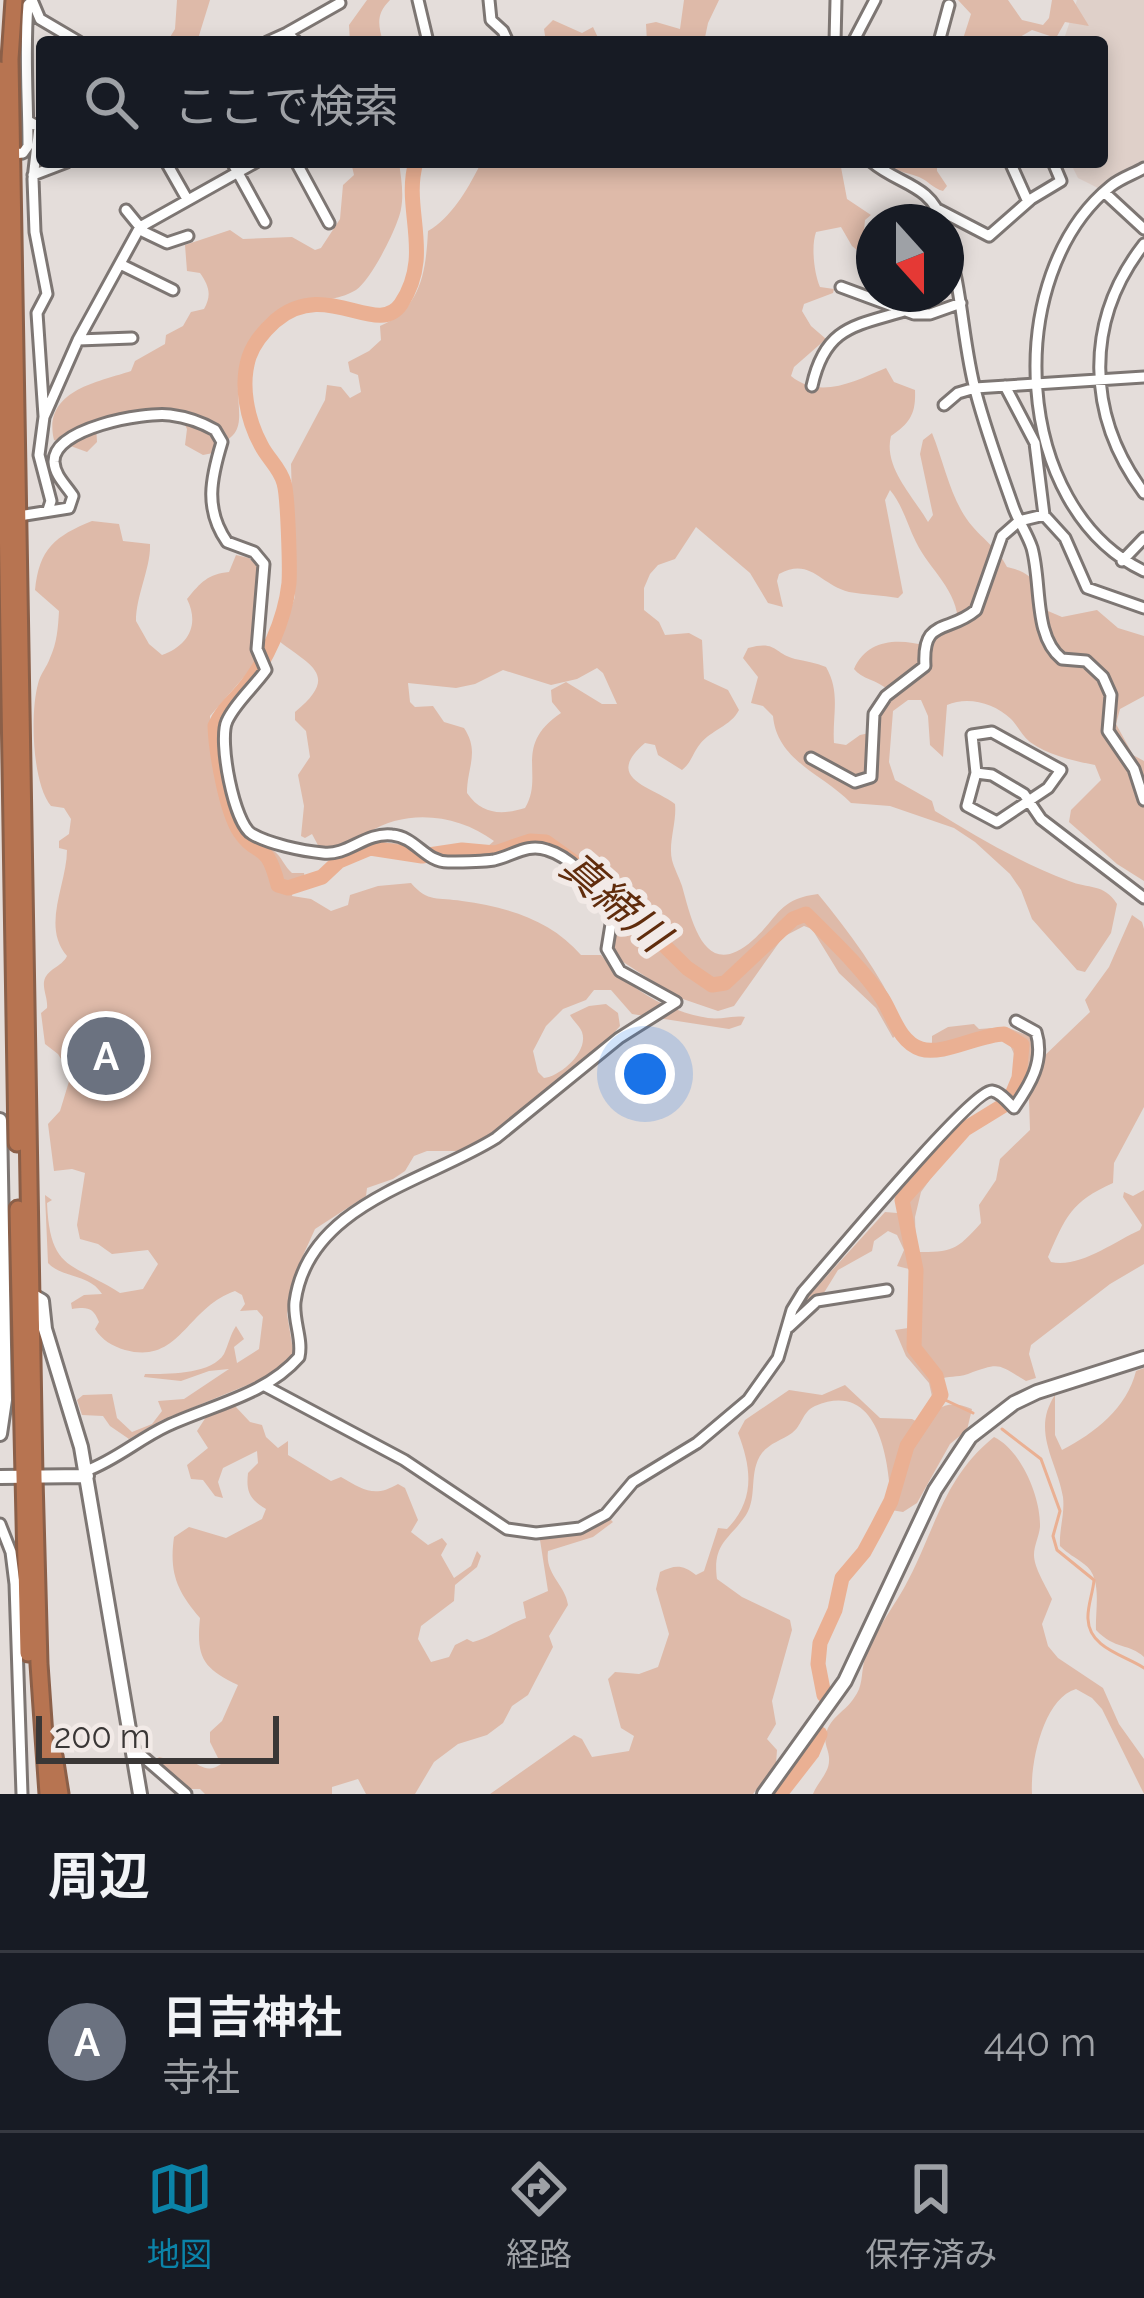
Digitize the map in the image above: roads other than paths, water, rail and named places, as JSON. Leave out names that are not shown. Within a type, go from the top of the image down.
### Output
[{"type":"highway","points":[[0,57],[4,0]]},
{"type":"highway","points":[[5,248],[13,154],[10,59],[14,0]]},
{"type":"highway","points":[[0,70],[13,974],[37,1794]]},
{"type":"highway","points":[[13,974],[30,1294],[28,1479],[48,1794]]},
{"type":"highway","points":[[39,1664],[60,1794]]},
{"type":"street","points":[[13,154],[27,151],[30,122],[24,65],[32,0],[40,20],[64,36]]},
{"type":"street","points":[[418,0],[427,36]]},
{"type":"street","points":[[489,0],[490,20],[505,36]]},
{"type":"street","points":[[835,36],[836,0]]},
{"type":"street","points":[[856,36],[875,0]]},
{"type":"street","points":[[280,36],[340,4]]},
{"type":"street","points":[[941,36],[949,5]]},
{"type":"street","points":[[286,33],[290,36]]},
{"type":"street","points":[[30,122],[36,125]]},
{"type":"street","points":[[36,151],[35,232],[46,294],[37,313],[44,417],[39,455],[51,501],[48,510]]},
{"type":"street","points":[[33,175],[51,168]]},
{"type":"street","points":[[169,168],[187,199]]},
{"type":"street","points":[[44,417],[78,340],[140,227],[234,168]]},
{"type":"street","points":[[236,168],[265,222]]},
{"type":"street","points":[[299,168],[328,223]]},
{"type":"street","points":[[879,168],[926,192],[935,204]]},
{"type":"street","points":[[1013,168],[1028,202]]},
{"type":"street","points":[[964,223],[989,236],[1061,181],[1056,168]]},
{"type":"street","points":[[1144,168],[1105,193],[1074,231],[1047,288],[1036,337],[1035,384],[1040,419],[1060,480],[1076,507],[1122,561],[1144,571]]},
{"type":"street","points":[[1105,193],[1144,229]]},
{"type":"street","points":[[126,210],[140,227],[167,243],[188,236]]},
{"type":"street","points":[[1144,244],[1117,283],[1108,306],[1101,331],[1099,380],[1114,445],[1144,493]]},
{"type":"street","points":[[120,264],[173,290]]},
{"type":"street","points":[[841,287],[856,293]]},
{"type":"street","points":[[812,386],[833,338],[848,328],[901,312]]},
{"type":"street","points":[[962,312],[975,388],[1018,520],[1031,545],[1047,643],[1062,659],[1086,662],[1103,676],[1111,695],[1108,731],[1134,769],[1144,800]]},
{"type":"street","points":[[78,340],[132,338]]},
{"type":"street","points":[[944,404],[975,388],[1144,377]]},
{"type":"street","points":[[1005,386],[1034,443],[1044,515],[1066,538],[1087,588],[1144,608]]},
{"type":"street","points":[[0,1477],[86,1474],[166,1426],[265,1386],[299,1357],[295,1298],[314,1253],[334,1226],[421,1174],[496,1138],[619,1038],[676,1002],[633,979],[612,961],[607,949],[613,912],[562,857],[535,847],[496,860],[446,862],[426,853],[410,838],[374,835],[324,854],[249,833],[235,805],[223,738],[227,719],[266,670],[261,661],[264,564],[254,552],[223,537],[213,512],[211,486],[222,442],[215,430],[190,418],[139,415],[69,439],[54,458],[74,502],[36,516],[6,516]]},
{"type":"street","points":[[811,758],[855,782],[872,777],[874,714],[886,696],[925,666],[924,646],[931,632],[976,610],[1002,536],[1018,520],[1044,515]]},
{"type":"street","points":[[1122,561],[1144,538]]},
{"type":"street","points":[[992,732],[1061,770],[1048,788],[1028,800],[997,822],[967,806],[976,773],[972,735],[992,732]]},
{"type":"street","points":[[976,773],[992,775],[1028,800],[1052,828],[1144,898]]},
{"type":"street","points":[[265,1386],[404,1460],[507,1529],[517,1533],[560,1531],[595,1522],[633,1482],[669,1463],[733,1415],[764,1381],[803,1292],[888,1197],[916,1157],[972,1101],[995,1091],[1014,1108],[1032,1078],[1040,1047],[1036,1032],[1016,1021]]},
{"type":"street","points":[[0,1120],[0,1434]]},
{"type":"street","points":[[789,1327],[817,1301],[887,1290]]},
{"type":"street","points":[[30,1294],[42,1301],[45,1329],[72,1410],[140,1794]]},
{"type":"street","points":[[764,1794],[844,1681],[935,1490],[964,1443],[1014,1402],[1144,1358]]},
{"type":"street","points":[[0,1524],[11,1552],[15,1584],[22,1794]]},
{"type":"street","points":[[133,1748],[186,1794]]},
{"type":"waterway","name":"真締川","points":[[415,168],[412,197],[417,249],[411,285],[401,304],[391,313],[378,315],[331,306],[294,309],[267,329],[249,357],[245,379],[249,413],[284,483],[289,575],[279,626],[266,654],[215,726],[226,796],[240,832],[265,855],[278,885],[288,888],[322,877],[339,861],[370,848],[422,856],[462,850],[495,853],[530,841],[546,842],[595,877],[687,968],[712,985],[725,983],[793,919],[806,914],[865,976],[913,1045],[940,1050],[1004,1034],[1022,1045],[1019,1078],[1009,1102],[965,1129],[902,1200],[916,1270],[914,1348],[936,1376],[941,1395],[907,1446],[891,1501],[877,1528],[842,1578],[835,1610],[820,1643],[818,1664],[824,1695]]},
{"type":"waterway","points":[[941,1398],[973,1413]]},
{"type":"waterway","points":[[1002,1429],[1041,1459],[1060,1511],[1053,1536],[1057,1550],[1094,1580],[1088,1614],[1094,1637],[1144,1668]]},
{"type":"waterway","name":"真締川","points":[[780,1794],[812,1753],[820,1734]]},
{"type":"place","name":"日吉神社","points":[[106,1056]]}]
